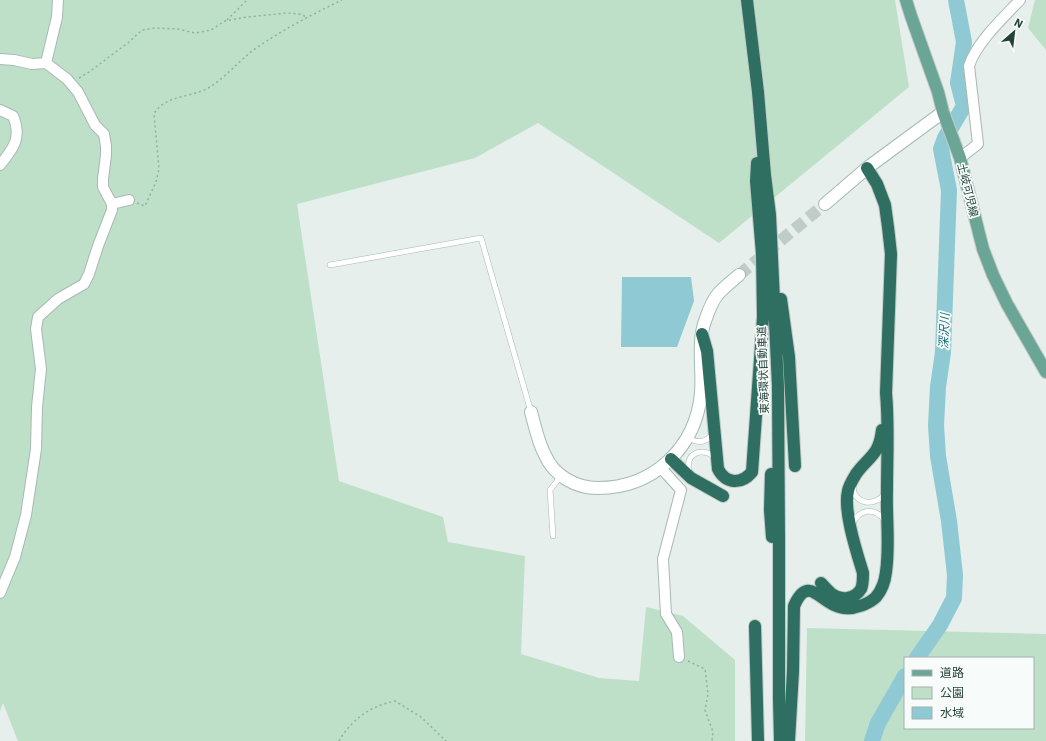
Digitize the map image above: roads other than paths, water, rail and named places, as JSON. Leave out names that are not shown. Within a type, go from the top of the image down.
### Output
[{"type":"highway","name":"東海環状自動車道","points":[[741,0],[768,272],[772,426],[770,510],[772,539],[772,741]]},
{"type":"highway","name":"東海環状自動車道","points":[[747,0],[770,215],[778,386],[780,741]]},
{"type":"highway","points":[[702,334],[707,351],[718,469],[721,475],[727,479],[740,482],[747,478],[752,472],[763,317],[762,254],[756,181],[757,163]]},
{"type":"highway","points":[[820,583],[833,595],[841,598],[849,598],[856,595],[861,589],[863,573],[851,528],[847,500],[848,491],[856,474],[875,453],[879,444],[882,429],[886,393],[891,254],[885,205],[877,184],[867,168]]},
{"type":"highway","points":[[765,175],[772,210],[777,271],[789,357],[795,466]]},
{"type":"highway","points":[[789,741],[794,670],[794,606],[798,598],[802,593],[809,591],[816,592],[833,604],[848,608],[862,606],[872,600],[881,589],[886,572],[888,524],[888,412],[886,393]]},
{"type":"highway","points":[[671,459],[691,478],[723,496]]},
{"type":"highway","points":[[755,626],[758,741]]},
{"type":"main road","name":"土岐可児線","points":[[906,0],[960,158],[983,248],[993,276],[1007,304],[1046,372]]},
{"type":"street","points":[[46,62],[57,17],[58,0]]},
{"type":"street","points":[[960,158],[978,144],[969,66],[972,56],[978,46],[1020,0]]},
{"type":"street","points":[[0,60],[14,60],[32,64],[46,62],[78,92],[94,125],[104,134],[106,156],[102,179],[103,187],[112,204],[112,210],[84,284],[58,299],[38,317],[36,329],[41,369],[37,407],[36,449],[26,515],[15,557],[0,593]]},
{"type":"street","points":[[0,110],[13,116],[17,126],[17,138],[0,165]]},
{"type":"street","points":[[825,204],[867,168],[944,114]]},
{"type":"street","points":[[112,204],[129,200]]},
{"type":"street","points":[[531,412],[544,455],[551,466],[561,476],[576,485],[590,488],[603,488],[636,482],[661,468],[671,459],[687,437],[697,413],[701,394],[702,334],[705,321],[718,294],[739,276]]},
{"type":"street","points":[[661,468],[681,490],[663,559],[666,614],[677,632],[679,657]]},
{"type":"lane","points":[[330,265],[482,238],[531,412]]},
{"type":"lane","points":[[687,437],[692,441],[700,443],[705,442],[714,433]]},
{"type":"lane","points":[[691,478],[688,464],[690,458],[695,454],[699,451],[705,451],[717,458]]},
{"type":"lane","points":[[552,536],[550,490],[561,476]]},
{"type":"lane","points":[[852,481],[853,491],[856,497],[867,502],[876,502],[887,491]]},
{"type":"lane","points":[[851,528],[854,520],[859,515],[863,512],[869,511],[876,512],[882,516],[888,524]]},
{"type":"water","points":[[622,277],[691,277],[694,301],[677,347],[621,347]]},
{"type":"waterway","name":"深沢川","points":[[918,657],[940,625],[954,598],[955,575],[949,521],[938,456],[936,425],[938,387],[943,352],[949,190],[941,149],[945,138],[964,106],[958,83],[964,42],[956,0]]},
{"type":"waterway","name":"深沢川","points":[[872,741],[878,723],[904,678]]},
{"type":"tunnel","points":[[739,275],[825,204]]}]
